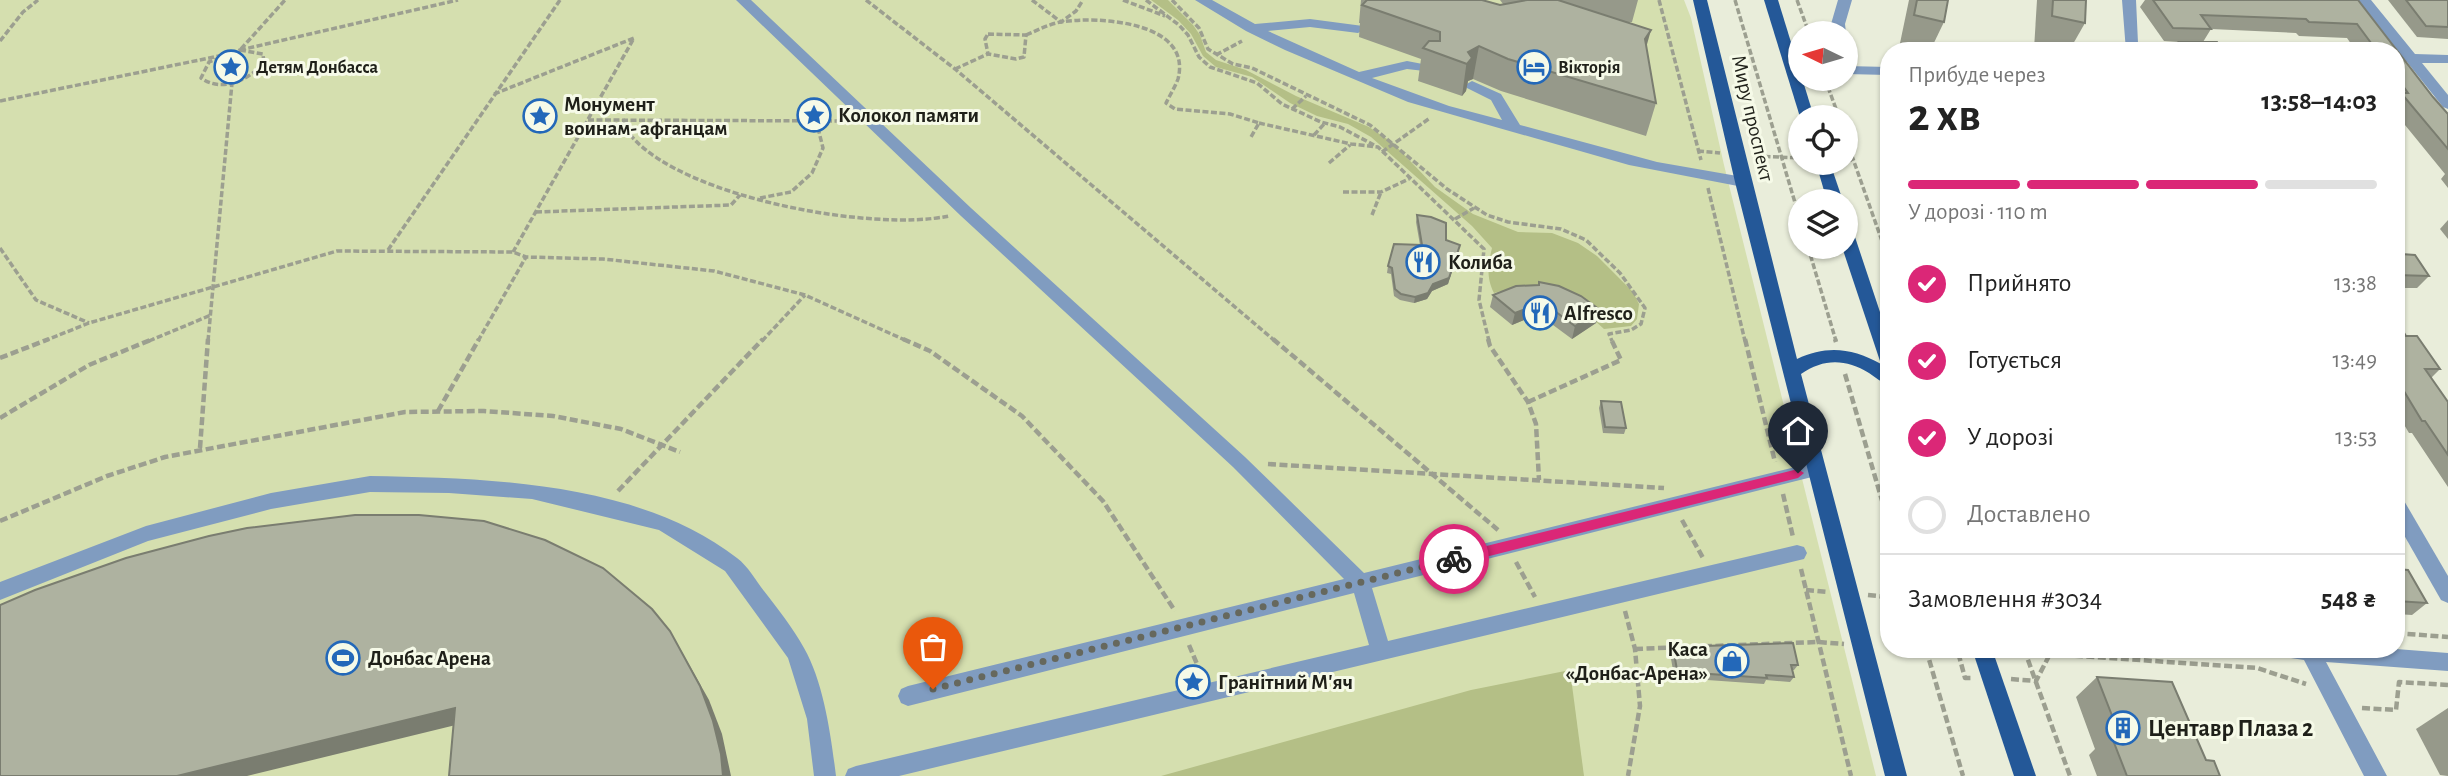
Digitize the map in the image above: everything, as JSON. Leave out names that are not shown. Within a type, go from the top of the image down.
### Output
[{"type":"main road","name":"Миру проспект","points":[[1700,0],[1743,183],[1896,776]]},
{"type":"main road","points":[[1771,0],[1803,105]]},
{"type":"main road","points":[[1854,259],[1880,337]]},
{"type":"main road","points":[[1791,372],[1808,359],[1839,354],[1867,362],[1880,372]]},
{"type":"main road","points":[[1985,658],[2025,776]]},
{"type":"street","points":[[743,0],[967,212],[1239,462],[1361,583],[1381,652]]},
{"type":"street","points":[[1202,0],[1255,30],[1358,77],[1444,109],[1584,149],[1743,183]]},
{"type":"street","points":[[1839,21],[1845,0]]},
{"type":"street","points":[[2129,0],[2132,42]]},
{"type":"street","points":[[2364,0],[2392,42]]},
{"type":"street","points":[[1255,30],[1310,23],[1358,29]]},
{"type":"street","points":[[2405,58],[2448,60]]},
{"type":"street","points":[[2405,60],[2448,104]]},
{"type":"street","points":[[1358,77],[1407,65],[1428,69]]},
{"type":"street","points":[[1858,71],[1880,72]]},
{"type":"street","points":[[1472,85],[1496,97],[1514,128]]},
{"type":"street","points":[[908,695],[1816,469]]},
{"type":"street","points":[[0,591],[146,534],[271,501],[370,484],[449,485],[533,491],[664,524],[732,565],[797,654],[818,719],[825,776]]},
{"type":"street","points":[[2405,520],[2448,594]]},
{"type":"street","points":[[856,776],[1797,554]]},
{"type":"street","points":[[2314,658],[2335,694],[2376,776]]},
{"type":"street","points":[[2393,658],[2448,662]]},
{"type":"path","points":[[0,40],[23,12],[38,0]]},
{"type":"path","points":[[240,50],[285,0]]},
{"type":"path","points":[[424,0],[433,5]]},
{"type":"path","points":[[0,101],[219,55],[458,0]]},
{"type":"path","points":[[387,251],[560,0]]},
{"type":"path","points":[[866,0],[955,69],[1501,533],[1543,613]]},
{"type":"path","points":[[1032,0],[1061,22],[1138,23],[1159,32],[1170,42],[1179,60],[1179,75],[1166,103],[1170,107],[1230,114],[1259,123],[1380,149],[1395,143],[1444,109]]},
{"type":"path","points":[[988,54],[985,39],[988,34],[1026,35],[1061,22],[1076,11],[1083,0]]},
{"type":"path","points":[[1123,0],[1170,18]]},
{"type":"path","points":[[1146,0],[1188,35],[1199,57],[1210,67],[1257,83],[1282,104],[1340,127],[1380,149],[1484,249],[1479,300],[1490,346],[1528,402],[1536,424],[1539,480]]},
{"type":"path","points":[[1172,0],[1199,28],[1208,49],[1216,55],[1233,64],[1252,68],[1370,125],[1395,143],[1432,178],[1474,208],[1498,221],[1512,225],[1564,229],[1589,243],[1633,287],[1645,308],[1641,324],[1631,330],[1609,334],[1621,360],[1528,402]]},
{"type":"path","points":[[1659,0],[1706,177],[1851,776]]},
{"type":"path","points":[[1735,0],[1791,189]]},
{"type":"path","points":[[1797,0],[1805,21]]},
{"type":"path","points":[[1216,55],[1255,30]]},
{"type":"path","points":[[955,69],[988,54],[1016,59],[1024,57],[1026,35]]},
{"type":"path","points":[[494,94],[634,38],[513,252]]},
{"type":"path","points":[[219,55],[204,66],[201,78],[212,84],[232,83],[252,75],[264,64],[265,59],[257,51],[240,50]]},
{"type":"path","points":[[200,448],[212,286],[232,83]]},
{"type":"path","points":[[1292,109],[1306,96]]},
{"type":"path","points":[[623,119],[632,137],[664,163],[740,195],[826,215],[851,217],[925,221],[967,212]]},
{"type":"path","points":[[587,120],[872,122]]},
{"type":"path","points":[[756,199],[791,192],[813,173],[823,148],[816,120]]},
{"type":"path","points":[[1251,136],[1259,123]]},
{"type":"path","points":[[1314,135],[1325,123]]},
{"type":"path","points":[[1329,163],[1350,144]]},
{"type":"path","points":[[1858,172],[1880,235]]},
{"type":"path","points":[[1343,192],[1381,192],[1409,179]]},
{"type":"path","points":[[1372,215],[1381,192]]},
{"type":"path","points":[[536,212],[731,205],[740,195]]},
{"type":"path","points":[[1455,219],[1474,208]]},
{"type":"path","points":[[0,248],[36,300],[89,323]]},
{"type":"path","points":[[0,358],[89,323],[337,251],[513,252],[526,257],[603,259],[714,271],[804,295],[930,351],[1022,416],[1103,501],[1174,610],[1209,692]]},
{"type":"path","points":[[437,412],[526,257]]},
{"type":"path","points":[[1811,259],[1880,494]]},
{"type":"path","points":[[603,507],[804,295]]},
{"type":"path","points":[[0,418],[89,365],[211,314]]},
{"type":"path","points":[[0,521],[124,470],[200,448],[420,411],[495,411],[562,417],[662,442],[680,452]]},
{"type":"path","points":[[1239,462],[1663,487],[1712,574]]},
{"type":"path","points":[[1620,595],[1635,649],[1640,706],[1628,776]]},
{"type":"path","points":[[2405,634],[2448,637]]},
{"type":"path","points":[[1635,649],[1818,642]]},
{"type":"path","points":[[1929,658],[1963,776]]},
{"type":"path","points":[[2028,658],[2070,776]]},
{"type":"path","points":[[2036,681],[2048,658]]},
{"type":"path","points":[[2109,658],[2257,668],[2335,694],[2362,708],[2396,710],[2399,682],[2448,685]]},
{"type":"shaded area","points":[[0,0],[1684,0],[1691,18],[1724,165],[1876,776],[0,776]]},
{"type":"shaded area","points":[[1151,0],[1168,0],[1193,25],[1206,52],[1216,60],[1246,70],[1296,96],[1369,127],[1393,143],[1435,187],[1473,214],[1518,232],[1552,233],[1578,243],[1597,256],[1633,292],[1639,304],[1637,319],[1631,326],[1604,329],[1593,319],[1504,296],[1501,291],[1494,293],[1488,271],[1492,248],[1472,226],[1371,137],[1348,124],[1317,116],[1290,103],[1252,77],[1216,67],[1203,56],[1191,34],[1178,20]]},
{"type":"shaded area","points":[[1570,670],[1584,776],[1161,776],[1471,690]]},
{"type":"building","points":[[1367,0],[1482,0],[1500,5],[1527,0],[1558,0],[1651,30],[1645,39],[1656,103],[1508,59],[1479,46],[1468,52],[1472,58],[1467,64],[1423,48],[1429,41],[1440,41],[1440,32],[1362,5]]},
{"type":"building","points":[[1917,0],[1948,0],[1944,22],[1914,15]]},
{"type":"building","points":[[2053,0],[2086,0],[2085,23],[2052,16]]},
{"type":"building","points":[[2153,0],[2358,0],[2390,42],[2370,42],[2357,24],[2309,22],[2306,19],[2201,15],[2211,29],[2173,28]]},
{"type":"building","points":[[2406,0],[2448,0],[2448,27],[2426,26]]},
{"type":"building","points":[[2405,61],[2448,114],[2448,149],[2405,98],[2405,93],[2408,93],[2405,89]]},
{"type":"building","name":"Колиба","points":[[1417,215],[1446,223],[1446,240],[1460,245],[1449,278],[1433,284],[1428,293],[1415,297],[1401,294],[1395,289],[1392,268],[1388,266],[1394,244],[1422,245]]},
{"type":"building","points":[[2405,254],[2415,255],[2429,276],[2405,275]]},
{"type":"building","points":[[1539,282],[1559,286],[1581,296],[1600,310],[1575,326],[1556,312],[1539,308],[1528,308],[1515,313],[1493,295],[1516,286],[1539,285]]},
{"type":"building","points":[[2405,334],[2417,336],[2440,369],[2425,369],[2448,402],[2448,455],[2425,421],[2422,421],[2405,393]]},
{"type":"building","points":[[1601,401],[1621,402],[1626,428],[1605,427]]},
{"type":"building","name":"Донбас Арена","points":[[355,515],[419,515],[484,521],[545,540],[603,568],[652,609],[670,631],[700,686],[713,721],[723,776],[449,776],[455,708],[177,776],[0,776],[0,605],[126,558],[209,536],[247,528]]},
{"type":"building","points":[[2405,570],[2408,570],[2427,603],[2405,602]]},
{"type":"building","name":"Каса «Донбас-Арена»","points":[[1793,643],[1798,665],[1791,665],[1794,677],[1766,675],[1767,678],[1677,670],[1673,647]]},
{"type":"building","points":[[2097,677],[2172,682],[2206,760],[2214,761],[2220,776],[2127,776],[2111,735],[2120,736]]},
{"type":"way so far","points":[[933,689],[1454,559]]},
{"type":"place","name":"Детям Донбасса","points":[[231,67]]},
{"type":"place","name":"Вікторія","points":[[1534,67]]},
{"type":"place","name":"Колокол памяти","points":[[814,115]]},
{"type":"place","name":"Монумент воинам- афганцам","points":[[540,116]]},
{"type":"place","name":"Колиба","points":[[1423,262]]},
{"type":"place","name":"Alfresco","points":[[1540,313]]},
{"type":"place","name":"Донбас Арена","points":[[343,658]]},
{"type":"place","name":"Каса «Донбас-Арена»","points":[[1732,661]]},
{"type":"place","name":"Гранітний М'яч","points":[[1193,682]]},
{"type":"place","name":"Центавр Плаза 2","points":[[2123,728]]},
{"type":"route","points":[[1454,559],[1798,473]]}]
